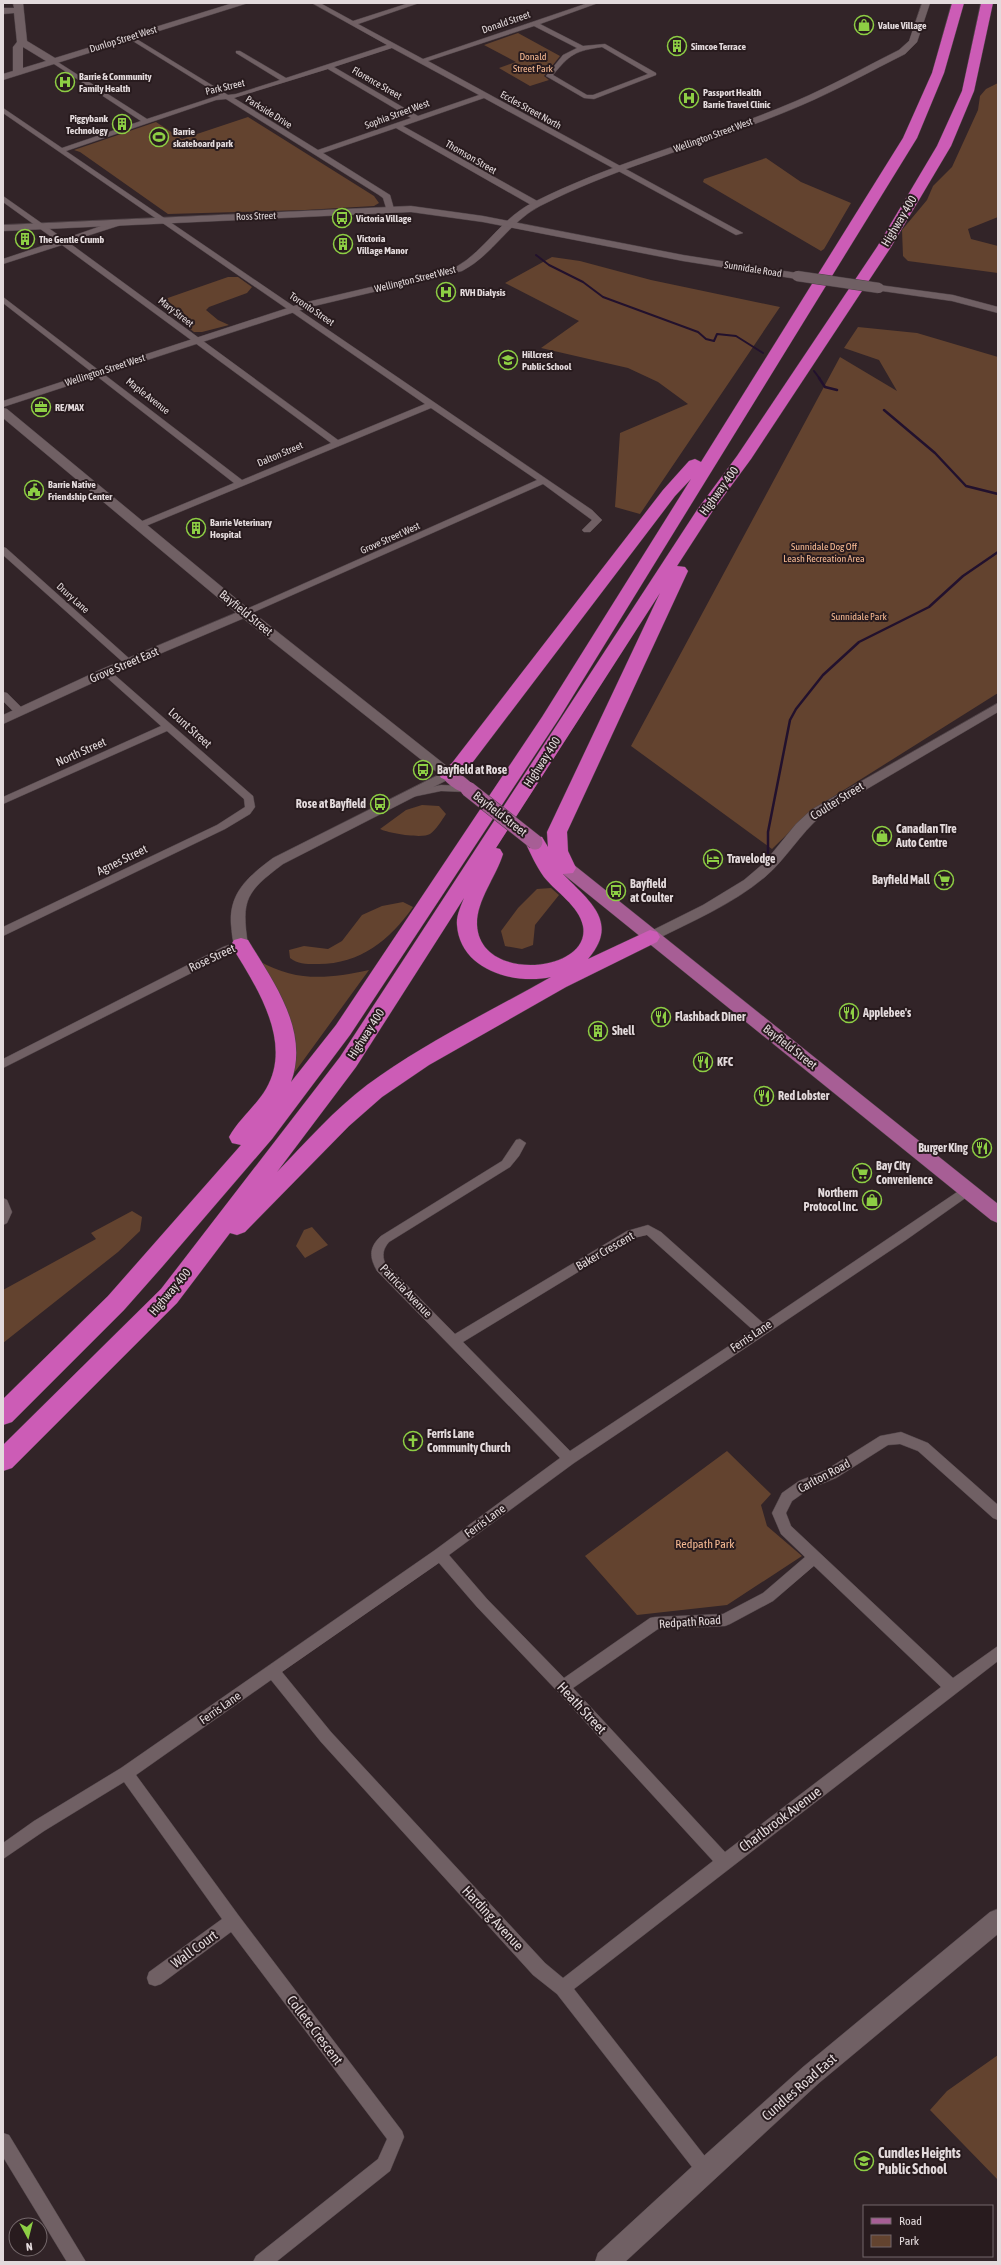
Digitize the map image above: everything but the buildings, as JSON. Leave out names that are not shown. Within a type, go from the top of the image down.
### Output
[{"type":"highway","name":"Highway 400","points":[[3,1415],[116,1303],[154,1261],[264,1133],[342,1030],[550,717],[910,138],[938,73],[958,3]]},
{"type":"highway","name":"Highway 400","points":[[3,1461],[134,1333],[169,1296],[348,1062],[705,510],[743,459],[884,247],[944,146],[968,91],[987,3]]},
{"type":"highway","points":[[448,774],[459,767],[568,627],[669,493],[693,467],[735,410],[755,388]]},
{"type":"highway","points":[[566,868],[558,854],[556,843],[557,832],[672,585],[696,540],[705,510]]},
{"type":"highway","points":[[494,835],[493,855],[472,906],[467,924],[469,936],[475,949],[496,965],[519,972],[537,974],[556,970],[572,962],[585,952],[592,940],[593,927],[588,915],[579,903],[550,871],[535,842]]},
{"type":"highway","points":[[169,1296],[341,1120],[374,1091],[421,1060],[559,982],[650,937]]},
{"type":"highway","points":[[154,1261],[177,1217],[258,1115],[279,1085],[284,1072],[285,1039],[279,1016],[241,945]]},
{"type":"main road","name":"Dunlop Street West","points":[[3,77],[243,3]]},
{"type":"main road","points":[[3,11],[19,6],[22,42],[18,47],[18,72]]},
{"type":"main road","points":[[22,42],[53,61]]},
{"type":"main road","points":[[121,222],[139,213],[140,206]]},
{"type":"main road","name":"Ross Street","points":[[3,228],[390,209],[430,211],[508,224]]},
{"type":"main road","name":"Sunnidale Road","points":[[508,224],[683,258],[953,298],[998,310]]},
{"type":"main road","name":"Bayfield Street","points":[[3,412],[138,526],[245,613],[535,842],[650,937],[810,1062],[998,1215]]},
{"type":"main road","name":"Cundles Road East","points":[[607,2262],[705,2170],[811,2075],[998,1920]]},
{"type":"street","name":"Eccles Street North","points":[[316,3],[738,233]]},
{"type":"street","points":[[353,23],[416,3]]},
{"type":"street","points":[[567,3],[578,9]]},
{"type":"street","name":"Donald Street","points":[[422,61],[595,3]]},
{"type":"street","name":"Wellington Street West","points":[[3,404],[293,309],[459,268],[478,256],[508,224],[536,204],[619,169],[795,105],[902,52],[913,42],[926,3]]},
{"type":"street","points":[[534,23],[582,48],[603,45],[654,74],[594,97],[586,97],[549,76],[565,56],[582,48]]},
{"type":"street","name":"Parkside Drive","points":[[130,37],[382,193],[387,197],[390,209]]},
{"type":"street","name":"Park Street","points":[[62,150],[215,98],[237,96],[394,45]]},
{"type":"street","points":[[238,52],[285,80]]},
{"type":"street","points":[[53,61],[146,121]]},
{"type":"street","name":"Florence Street","points":[[328,66],[416,118]]},
{"type":"street","name":"Sophia Street West","points":[[317,153],[484,95]]},
{"type":"street","name":"Toronto Street","points":[[3,110],[140,206],[164,220],[198,246],[293,309],[595,516],[597,520],[595,524],[587,530]]},
{"type":"street","name":"Thomson Street","points":[[396,125],[536,204]]},
{"type":"street","name":"Mary Street","points":[[3,198],[39,226],[164,315],[195,341],[336,443]]},
{"type":"street","points":[[3,262],[121,222]]},
{"type":"street","name":"Maple Avenue","points":[[3,299],[240,483]]},
{"type":"street","name":"Dalton Street","points":[[138,526],[431,405]]},
{"type":"street","name":"Grove Street West","points":[[245,613],[543,481]]},
{"type":"street","name":"Drury Lane","points":[[3,550],[129,663]]},
{"type":"street","name":"Grove Street East","points":[[3,720],[106,672],[245,613]]},
{"type":"street","name":"Lount Street","points":[[106,672],[249,798],[250,807]]},
{"type":"street","points":[[3,696],[20,712]]},
{"type":"street","name":"Coulter Street","points":[[650,937],[710,906],[760,873],[780,853],[803,823],[816,812],[998,707]]},
{"type":"street","name":"North Street","points":[[3,801],[169,726]]},
{"type":"street","name":"Rose Street","points":[[3,1064],[227,950],[241,945],[237,917],[239,903],[244,892],[252,882],[278,861],[448,774]]},
{"type":"street","name":"Rose Street","points":[[411,794],[441,788],[468,789]]},
{"type":"street","name":"Agnes Street","points":[[3,932],[221,826],[246,812],[250,807]]},
{"type":"street","name":"Patricia Avenue","points":[[520,1143],[515,1153],[506,1164],[385,1239],[378,1248],[376,1255],[381,1267],[570,1459]]},
{"type":"street","name":"Ferris Lane","points":[[3,1852],[39,1826],[126,1774],[440,1554],[570,1459],[761,1329],[902,1237],[967,1191]]},
{"type":"street","points":[[3,1203],[6,1212],[3,1220]]},
{"type":"street","name":"Baker Crescent","points":[[454,1341],[631,1234],[638,1231],[648,1230],[657,1235],[761,1329]]},
{"type":"street","name":"Carlton Road","points":[[952,1687],[786,1530],[779,1513],[786,1498],[804,1485],[831,1474],[885,1440],[901,1438],[923,1447],[998,1514]]},
{"type":"street","name":"Heath Street","points":[[440,1554],[482,1603],[563,1687],[724,1862]]},
{"type":"street","name":"Redpath Road","points":[[563,1687],[656,1623],[725,1620],[768,1597],[815,1557]]},
{"type":"street","name":"Charlbrook Avenue","points":[[563,1988],[724,1862],[998,1652]]},
{"type":"street","name":"Harding Avenue","points":[[273,1672],[326,1737],[539,1969],[563,1988],[705,2170]]},
{"type":"street","name":"Collete Crescent","points":[[126,1774],[232,1920],[396,2137],[384,2165],[262,2262]]},
{"type":"street","name":"Wall Court","points":[[155,1978],[232,1920]]},
{"type":"street","points":[[3,2141],[77,2262]]},
{"type":"green space","name":"Donald Street Park","points":[[518,33],[560,56],[544,76],[549,80],[530,86],[499,68],[516,62],[484,45]]},
{"type":"green space","points":[[998,83],[998,217],[968,229],[971,239],[998,246],[998,273],[908,261],[903,256],[902,230],[927,200],[933,186],[952,167],[978,110],[980,96],[986,89]]},
{"type":"green space","points":[[248,117],[374,196],[379,203],[374,206],[305,210],[168,214],[80,152],[74,150],[156,122],[182,139]]},
{"type":"green space","points":[[766,158],[801,182],[851,203],[824,249],[821,251],[703,182],[704,179]]},
{"type":"green space","points":[[552,257],[580,261],[651,280],[780,307],[640,514],[615,507],[620,433],[688,404],[658,382],[628,368],[541,348],[579,321],[505,283]]},
{"type":"green space","points":[[228,277],[238,277],[252,287],[247,293],[209,307],[206,310],[218,320],[229,325],[202,332],[194,332],[159,305],[162,300]]},
{"type":"green space","name":"Sunnidale Park","points":[[858,327],[917,333],[998,357],[998,693],[812,810],[772,849],[631,746],[840,357],[897,391],[879,360],[844,348]]},
{"type":"green space","points":[[422,805],[439,806],[446,814],[430,834],[413,836],[397,834],[380,829],[406,810]]},
{"type":"green space","points":[[551,888],[559,895],[535,925],[533,945],[522,949],[505,946],[501,931],[518,908],[537,889]]},
{"type":"green space","points":[[403,902],[413,907],[394,930],[372,949],[346,960],[332,963],[308,964],[290,958],[289,950],[304,946],[328,949],[342,941],[362,915],[382,906]]},
{"type":"green space","points":[[259,961],[286,973],[312,977],[326,977],[369,970],[289,1080]]},
{"type":"green space","points":[[132,1211],[142,1217],[140,1231],[118,1252],[3,1343],[3,1290],[96,1239],[91,1233]]},
{"type":"green space","points":[[312,1227],[328,1245],[305,1258],[296,1246],[304,1230]]},
{"type":"green space","name":"Redpath Park","points":[[727,1451],[771,1494],[761,1505],[767,1526],[802,1556],[727,1605],[637,1615],[585,1556]]},
{"type":"green space","points":[[998,2055],[998,2180],[930,2110],[947,2091]]},
{"type":"waterway","points":[[536,255],[549,265],[583,282],[603,297],[698,332],[706,339],[714,341],[717,334],[736,336],[763,353]]},
{"type":"waterway","points":[[814,371],[820,379]]},
{"type":"waterway","points":[[819,378],[825,387],[837,390]]},
{"type":"waterway","points":[[884,410],[935,453],[966,486],[998,494]]},
{"type":"waterway","points":[[768,855],[768,832],[790,720],[796,709],[823,675],[859,642],[929,607],[963,576],[998,552]]},
{"type":"place","name":"Value Village","points":[[864,25]]},
{"type":"place","name":"Simcoe Terrace","points":[[677,46]]},
{"type":"place","name":"Barrie & Community Family Health","points":[[65,82]]},
{"type":"place","name":"Passport Health Barrie Travel Clinic","points":[[689,98]]},
{"type":"place","name":"Piggybank Technology","points":[[122,124]]},
{"type":"place","name":"Barrie skateboard park","points":[[159,137]]},
{"type":"place","name":"Victoria Village","points":[[342,218]]},
{"type":"place","name":"The Gentle Crumb","points":[[25,239]]},
{"type":"place","name":"Victoria Village Manor","points":[[343,244]]},
{"type":"place","name":"RVH Dialysis","points":[[446,292]]},
{"type":"place","name":"Hillcrest Public School","points":[[508,360]]},
{"type":"place","name":"RE/MAX","points":[[41,407]]},
{"type":"place","name":"Barrie Native Friendship Center","points":[[34,490]]},
{"type":"place","name":"Barrie Veterinary Hospital","points":[[196,528]]},
{"type":"place","name":"Bayfield at Rose","points":[[423,770]]},
{"type":"place","name":"Rose at Bayfield","points":[[380,804]]},
{"type":"place","name":"Canadian Tire Auto Centre","points":[[882,836]]},
{"type":"place","name":"Travelodge","points":[[713,859]]},
{"type":"place","name":"Bayfield Mall","points":[[944,880]]},
{"type":"place","name":"Bayfield at Coulter","points":[[616,891]]},
{"type":"place","name":"Applebee's","points":[[849,1013]]},
{"type":"place","name":"Flashback Diner","points":[[661,1017]]},
{"type":"place","name":"Shell","points":[[598,1031]]},
{"type":"place","name":"KFC","points":[[703,1062]]},
{"type":"place","name":"Red Lobster","points":[[764,1096]]},
{"type":"place","name":"Burger King","points":[[982,1148]]},
{"type":"place","name":"Bay City Convenience","points":[[862,1173]]},
{"type":"place","name":"Northern Protocol Inc.","points":[[872,1200]]},
{"type":"place","name":"Ferris Lane Community Church","points":[[413,1441]]},
{"type":"place","name":"Cundles Heights Public School","points":[[864,2161]]},
{"type":"park label","name":"Sunnidale Dog Off Leash Recreation Area","points":[[824,552]]}]
